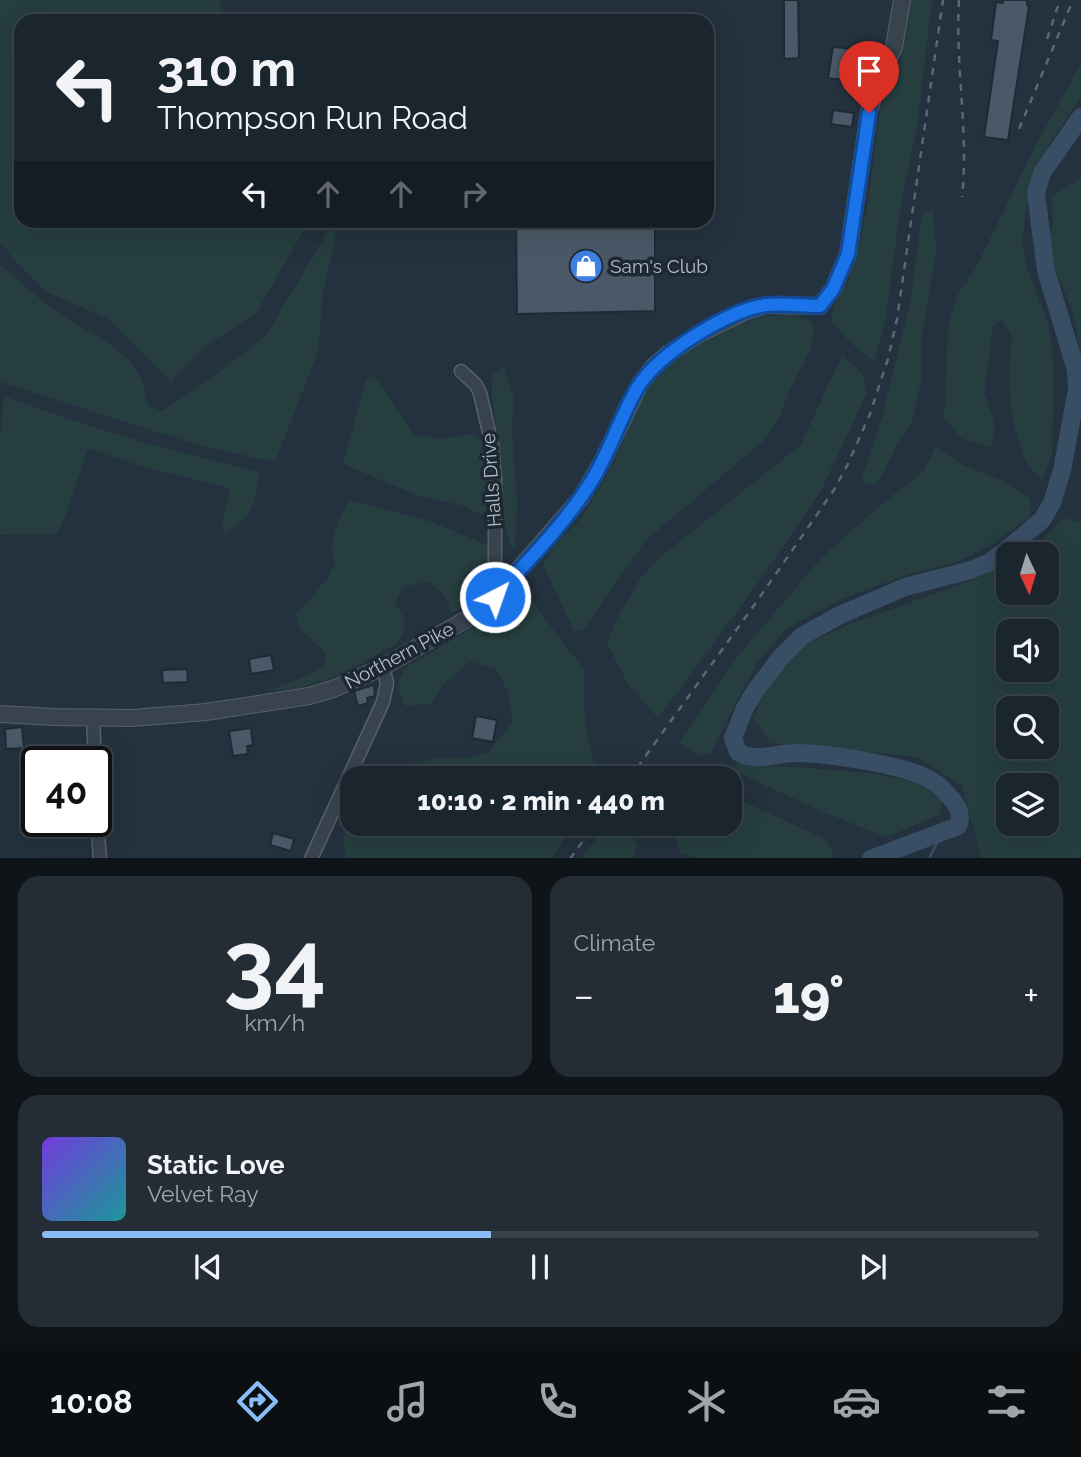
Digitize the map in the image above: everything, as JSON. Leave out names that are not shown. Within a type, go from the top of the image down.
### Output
[{"type":"street","name":"Northern Pike","points":[[0,714],[93,718],[158,717],[276,702],[332,689],[383,667],[472,616],[495,597],[581,498],[602,462],[634,395],[654,366],[702,332],[744,312],[766,305],[820,306],[833,289],[848,254],[869,113],[876,88],[894,47],[902,0]]},
{"type":"street","name":"Halls Drive","points":[[461,371],[476,385],[480,393],[492,444],[495,480],[495,597]]},
{"type":"street","points":[[311,858],[342,786],[383,702],[387,682],[383,667]]},
{"type":"street","points":[[93,718],[94,746]]},
{"type":"street","points":[[98,837],[100,858]]},
{"type":"green space","points":[[0,0],[219,0],[224,14],[14,14],[14,228],[305,228],[255,315],[206,345],[171,381],[109,319],[46,292],[0,242]]},
{"type":"green space","points":[[910,0],[932,0],[917,127],[900,209],[886,319],[874,362],[831,322],[834,306],[847,283],[857,255],[867,208],[880,110],[901,60]]},
{"type":"green space","points":[[1081,64],[1081,97],[1050,143],[1033,180],[1022,242],[1026,265],[1048,322],[1054,365],[1052,455],[1042,480],[1025,460],[1015,429],[1009,383],[1012,336],[1002,319],[993,327],[984,394],[995,422],[992,448],[961,438],[944,418],[948,326],[957,296],[974,271],[1040,137]]},
{"type":"green space","points":[[1081,178],[1081,367],[1072,310],[1056,272],[1050,241],[1053,220],[1051,197]]},
{"type":"green space","points":[[933,210],[936,250],[921,340],[921,381],[912,423],[877,484],[867,485],[861,479],[882,417],[910,303],[922,213]]},
{"type":"green space","points":[[330,228],[334,228],[335,241],[323,292],[318,352],[275,462],[201,446],[0,382],[0,265],[50,307],[125,356],[136,369],[148,405],[162,411],[265,337]]},
{"type":"green space","points":[[788,314],[811,321],[814,328],[810,351],[778,420],[765,440],[646,540],[583,631],[574,631],[543,565],[553,547],[583,516],[615,461],[651,379],[686,350],[726,329],[759,317]]},
{"type":"green space","points":[[842,355],[863,374],[867,393],[821,491],[751,593],[658,718],[628,684],[607,644],[615,622],[642,576],[662,555],[800,446]]},
{"type":"green space","points":[[504,366],[514,399],[512,432],[517,502],[515,548],[511,547],[504,520],[499,447],[492,397],[493,373]]},
{"type":"green space","points":[[375,375],[414,434],[440,439],[472,434],[482,441],[486,517],[464,506],[416,495],[343,464],[366,379]]},
{"type":"green space","points":[[4,396],[130,438],[258,472],[253,502],[245,517],[226,533],[222,526],[230,488],[144,467],[88,449],[68,510],[57,534],[0,535],[0,434]]},
{"type":"green space","points":[[936,446],[962,465],[1002,480],[1030,499],[1030,517],[992,545],[957,562],[913,573],[843,598],[786,629],[756,664],[710,754],[699,756],[680,743],[737,657],[822,557],[924,471]]},
{"type":"green space","points":[[348,500],[433,522],[487,545],[490,558],[489,579],[472,601],[452,613],[444,595],[428,582],[406,586],[395,602],[404,622],[403,632],[397,643],[320,682],[269,691],[306,676],[325,664],[325,652],[300,629],[296,615],[327,579],[335,563],[333,539]]},
{"type":"green space","points":[[1065,518],[1081,523],[1081,858],[981,858],[962,786],[917,757],[770,743],[754,719],[765,687],[800,647],[848,625],[996,569],[996,606],[1059,606],[1059,542],[1039,542]]},
{"type":"green space","points":[[529,597],[584,670],[585,722],[594,766],[405,766],[437,758],[470,758],[488,752],[513,722],[507,690],[495,668],[470,662],[444,684],[432,703],[405,706],[397,685],[405,668],[514,598]]},
{"type":"green space","points":[[738,763],[871,773],[925,784],[943,802],[939,815],[886,837],[825,813],[742,775],[742,766],[735,766]]},
{"type":"green space","points":[[742,801],[827,840],[835,858],[696,858],[680,853],[675,836],[742,836]]},
{"type":"green space","points":[[344,836],[566,836],[552,858],[346,858]]},
{"type":"green space","points":[[598,836],[633,836],[637,847],[633,858],[581,858]]},
{"type":"building","points":[[784,0],[798,0],[799,58],[784,59]]},
{"type":"building","points":[[1003,0],[1027,0],[1029,6],[1008,140],[984,137],[998,41],[991,40],[996,2],[1003,3]]},
{"type":"building","points":[[833,47],[877,51],[876,61],[846,64],[844,80],[828,78]]},
{"type":"building","points":[[833,110],[854,113],[852,127],[831,124]]},
{"type":"building","name":"Sam's Club","points":[[516,228],[655,228],[655,311],[517,314]]},
{"type":"building","points":[[271,655],[274,670],[251,674],[249,659]]},
{"type":"building","points":[[187,669],[188,682],[163,683],[162,670]]},
{"type":"building","points":[[374,685],[375,696],[367,698],[368,703],[358,706],[354,691]]},
{"type":"building","points":[[476,716],[497,720],[493,742],[472,738]]},
{"type":"building","points":[[22,727],[24,746],[6,749],[5,729]]},
{"type":"building","points":[[251,728],[253,745],[247,746],[248,754],[233,756],[229,731]]},
{"type":"building","points":[[273,833],[294,839],[291,851],[270,845]]},
{"type":"waterway","points":[[874,858],[958,826],[960,814],[955,803],[932,781],[902,769],[809,754],[788,753],[752,757],[738,752],[733,738],[755,691],[781,657],[802,636],[840,615],[905,587],[988,563],[1042,520],[1052,503],[1062,470],[1077,390],[1076,370],[1046,271],[1036,193],[1042,173],[1081,117]]},
{"type":"waterway","points":[[930,858],[943,831]]},
{"type":"railway","points":[[638,766],[834,490],[870,414],[888,359],[897,319],[943,0]]},
{"type":"railway","points":[[959,0],[964,148],[962,197]]},
{"type":"railway","points":[[1047,39],[1060,0]]},
{"type":"railway","points":[[1019,129],[1073,0]]},
{"type":"railway","points":[[571,858],[586,836]]},
{"type":"place","name":"Sam's Club","points":[[586,266]]},
{"type":"route","points":[[495,597],[581,498],[602,462],[640,384],[654,366],[702,332],[744,312],[766,305],[820,306],[842,273],[848,254],[869,113]]}]
